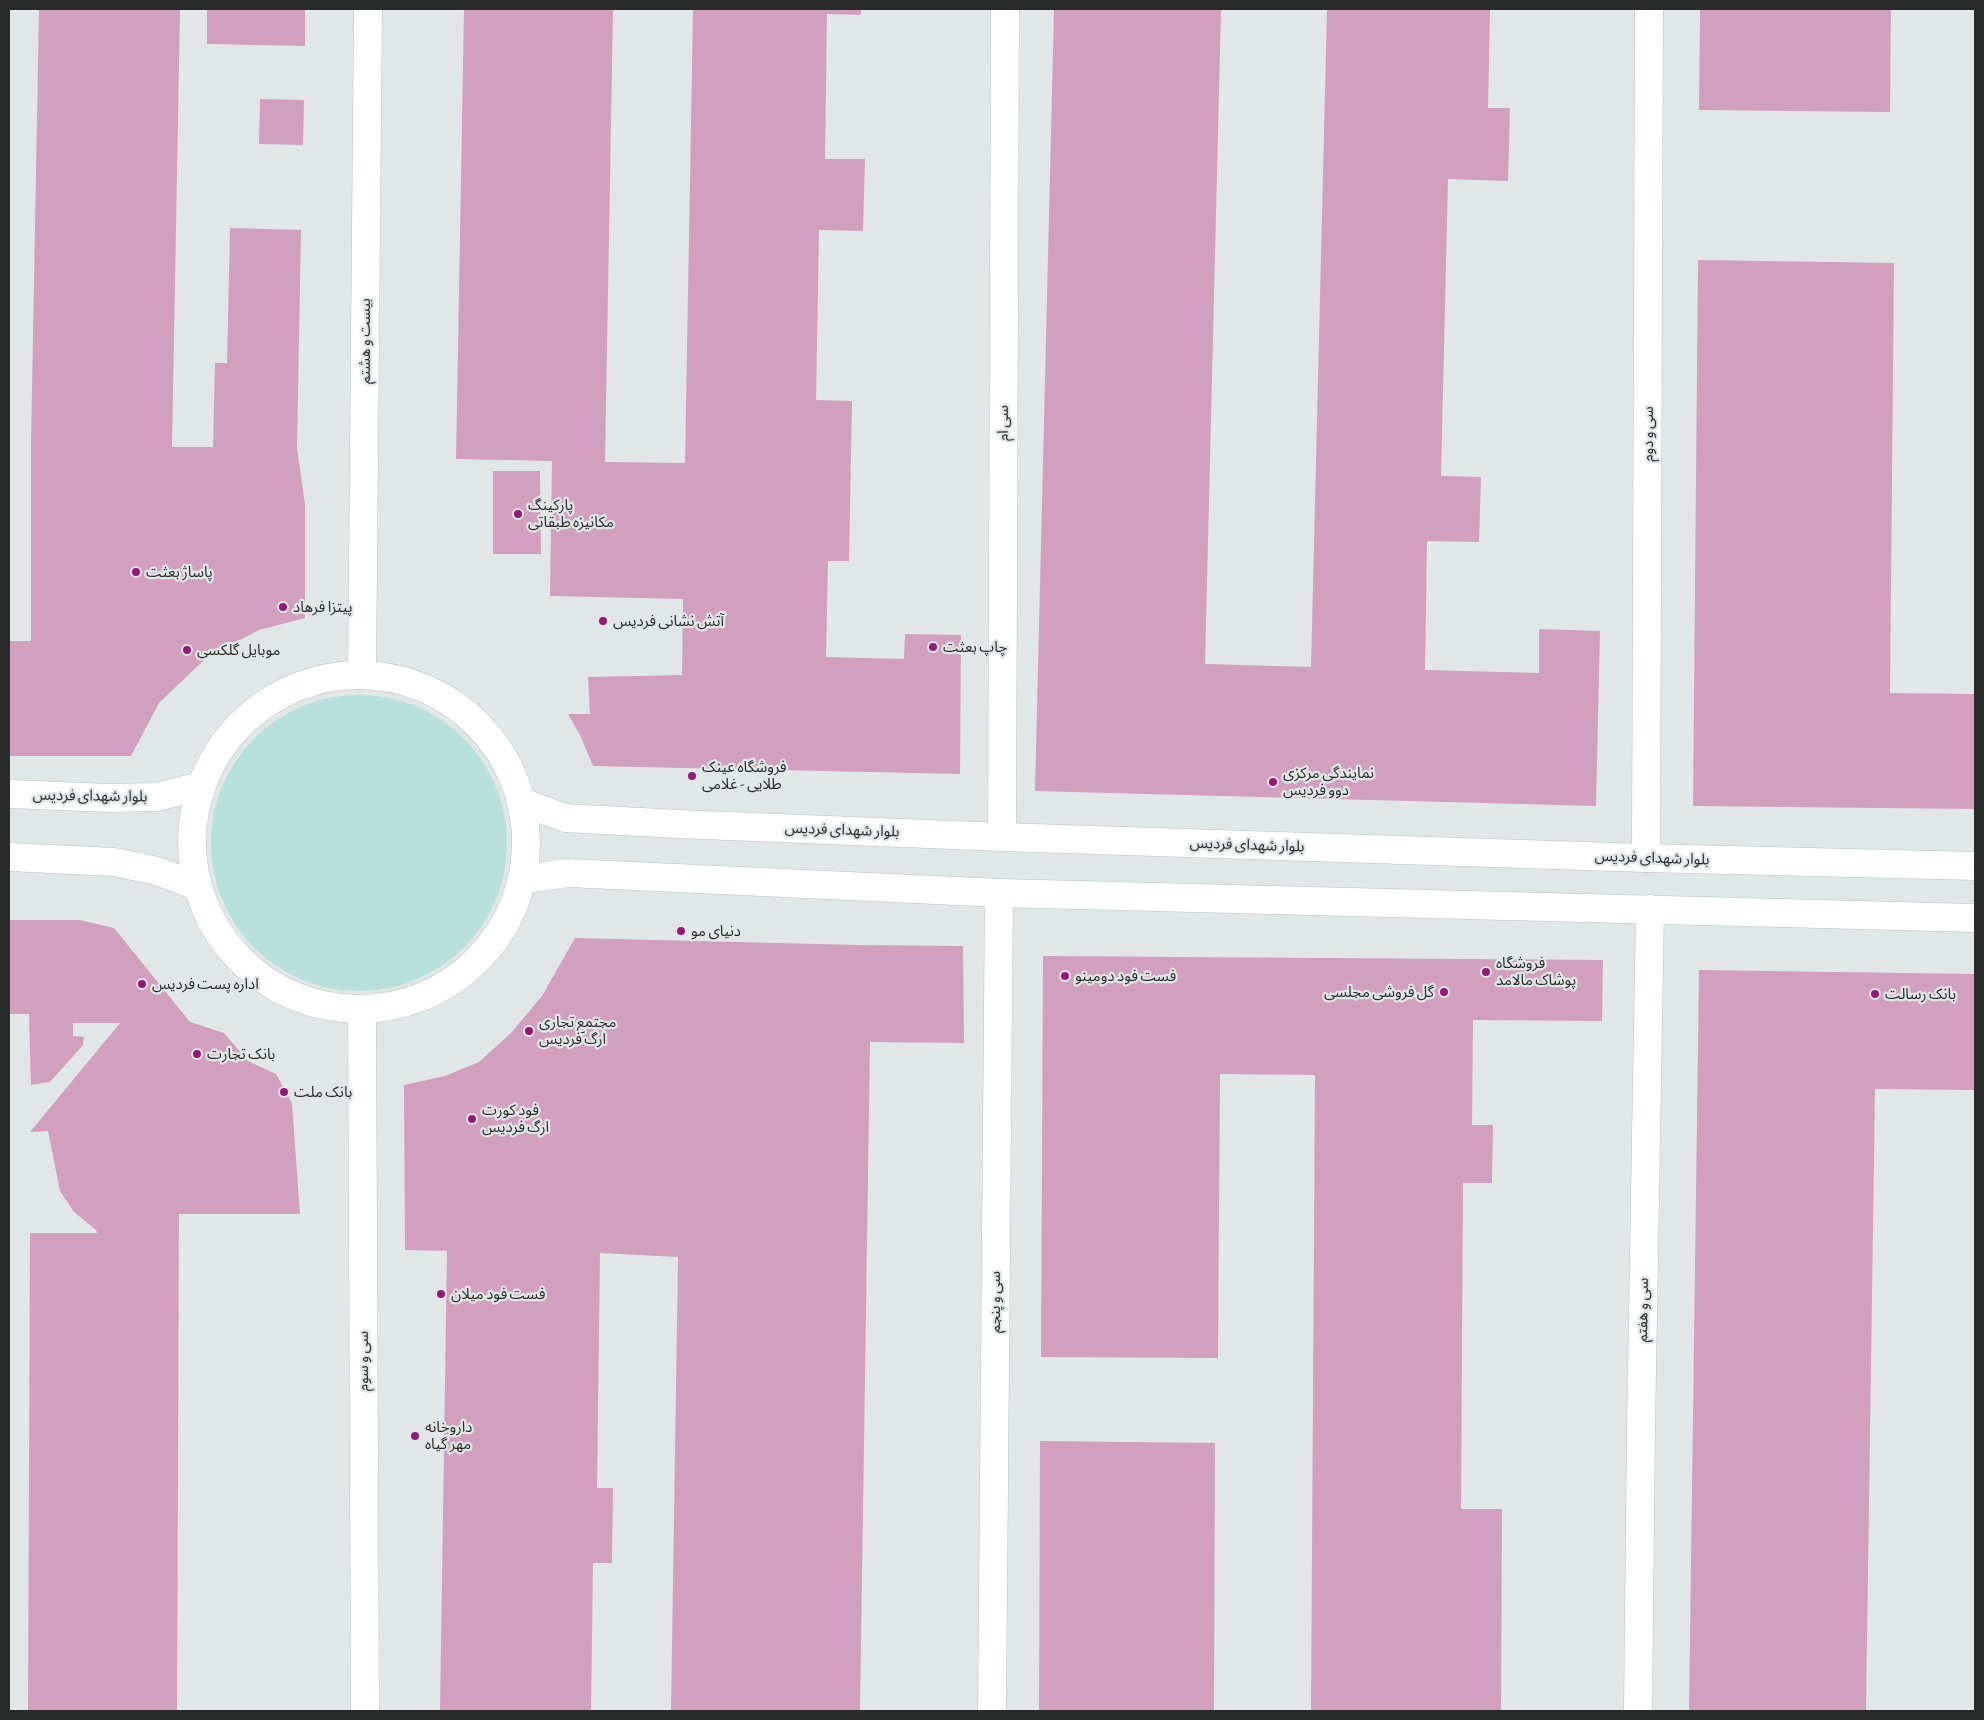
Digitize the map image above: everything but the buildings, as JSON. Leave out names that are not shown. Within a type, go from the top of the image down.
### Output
[{"type":"main road","name":"بیست و هشتم","points":[[362,673],[368,9]]},
{"type":"main road","name":"سی ام","points":[[1002,837],[1005,9]]},
{"type":"main road","name":"سی و دوم","points":[[1646,858],[1650,9]]},
{"type":"main road","points":[[362,673],[411,681],[461,708],[499,750],[522,802],[527,840],[523,878],[502,930],[465,972],[417,1000],[362,1011],[318,1005],[276,989],[241,962],[214,927],[196,886],[191,853],[192,819],[200,786],[224,741],[260,706],[305,682],[362,673]]},
{"type":"main road","name":"بلوار شهدای فردیس","points":[[9,794],[110,798],[157,797],[200,786]]},
{"type":"main road","name":"بلوار شهدای فردیس","points":[[522,802],[565,818],[1002,837],[1646,858],[1975,866]]},
{"type":"main road","points":[[9,858],[114,862],[157,871],[196,886]]},
{"type":"main road","points":[[523,878],[568,873],[999,893],[1975,918]]},
{"type":"main road","name":"سی و پنجم","points":[[992,1711],[999,893]]},
{"type":"main road","name":"سی و هفتم","points":[[1638,1711],[1650,909]]},
{"type":"main road","name":"سی و سوم","points":[[362,1011],[365,1711]]},
{"type":"shaded area","points":[[359,695],[388,698],[429,713],[453,729],[473,749],[489,773],[500,800],[504,814],[507,843],[504,872],[489,913],[473,937],[453,957],[429,973],[402,984],[388,988],[359,991],[330,988],[289,973],[265,957],[245,937],[229,913],[218,886],[214,872],[211,843],[214,814],[229,773],[245,749],[265,729],[289,713],[316,702],[330,698]]},
{"type":"place","name":"پارکینگ مکانیزه طبقاتی","points":[[518,514]]},
{"type":"place","name":"پاساژ بعثت","points":[[136,572]]},
{"type":"place","name":"پیتزا فرهاد","points":[[283,607]]},
{"type":"place","name":"آتش نشانی فردیس","points":[[603,621]]},
{"type":"place","name":"چاپ بعثت","points":[[933,647]]},
{"type":"place","name":"موبایل گلکسی","points":[[187,650]]},
{"type":"place","name":"فروشگاه عینک طلایی - غلامی","points":[[692,776]]},
{"type":"place","name":"نمایندگی مرکزی دوو فردیس","points":[[1273,782]]},
{"type":"place","name":"دنیای مو","points":[[681,931]]},
{"type":"place","name":"فروشگاه پوشاک مالامد","points":[[1486,972]]},
{"type":"place","name":"فست فود دومینو","points":[[1065,976]]},
{"type":"place","name":"اداره پست فردیس","points":[[142,984]]},
{"type":"place","name":"گل فروشی مجلسی","points":[[1444,992]]},
{"type":"place","name":"بانک رسالت","points":[[1875,994]]},
{"type":"place","name":"مجتمع تجاری ارگ فردیس","points":[[529,1031]]},
{"type":"place","name":"بانک تجارت","points":[[197,1054]]},
{"type":"place","name":"بانک ملت","points":[[284,1092]]},
{"type":"place","name":"فود کورت ارگ فردیس","points":[[472,1119]]},
{"type":"place","name":"فست فود میلان","points":[[441,1294]]},
{"type":"place","name":"داروخانه مهر گیاه","points":[[415,1436]]}]
